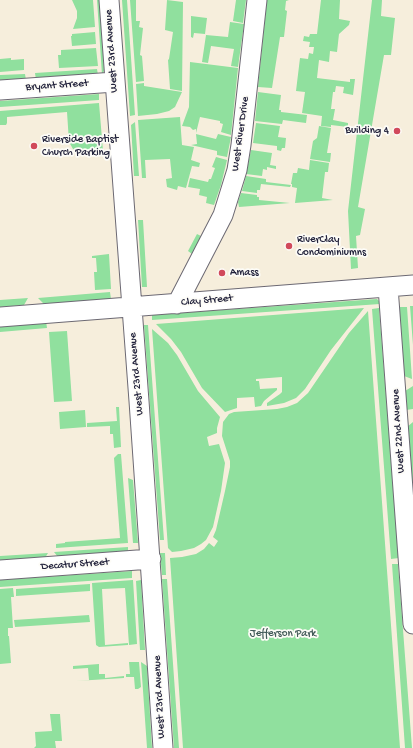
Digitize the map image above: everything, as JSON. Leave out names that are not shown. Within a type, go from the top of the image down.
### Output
[{"type":"street","name":"West 23rd Avenue","points":[[109,0],[151,559],[163,748]]},
{"type":"street","name":"West River Drive","points":[[177,304],[224,215],[237,170],[242,145],[257,0]]},
{"type":"street","name":"Bryant Street","points":[[0,90],[115,82]]},
{"type":"street","name":"Clay Street","points":[[0,317],[413,285]]},
{"type":"street","name":"West 22nd Avenue","points":[[388,287],[410,542],[413,624]]},
{"type":"street","name":"Decatur Street","points":[[0,570],[151,559]]},
{"type":"green space","points":[[72,0],[93,0],[95,27],[73,29],[77,18],[77,11]]},
{"type":"green space","points":[[97,0],[100,0],[104,71],[102,75]]},
{"type":"green space","points":[[122,0],[127,0],[135,115],[130,116]]},
{"type":"green space","points":[[130,0],[136,0],[136,21],[140,21],[139,27],[143,28],[140,55],[142,56],[144,81],[136,82]]},
{"type":"green space","points":[[167,0],[183,2],[182,91],[170,89],[168,60],[173,32],[165,30]]},
{"type":"green space","points":[[236,0],[246,0],[243,23],[233,21]]},
{"type":"green space","points":[[267,0],[289,0],[286,1],[285,10],[287,11],[284,37],[280,37],[272,88],[258,87]]},
{"type":"green space","points":[[321,0],[340,0],[339,19],[350,21],[349,25],[339,34],[337,52],[330,51],[329,62],[319,60],[317,78],[350,82],[350,79],[355,79],[353,95],[343,93],[344,87],[336,86],[335,92],[333,92],[331,109],[335,109],[333,120],[348,123],[348,127],[331,125],[331,127],[321,126],[322,116],[302,113],[305,92],[296,91],[300,58],[308,59],[309,53],[313,54],[314,47],[309,47],[310,42],[303,41],[304,36],[309,37],[310,34],[317,34]]},
{"type":"green space","points":[[372,0],[382,0],[381,16],[395,18],[391,55],[384,55],[358,207],[365,209],[360,235],[356,236],[358,268],[351,269],[348,211]]},
{"type":"green space","points":[[191,16],[207,18],[205,34],[194,33],[193,38],[191,37]]},
{"type":"green space","points":[[230,22],[244,24],[238,67],[231,66],[234,49],[211,46],[208,63],[202,62],[206,35],[228,37]]},
{"type":"green space","points":[[95,32],[96,44],[72,46],[72,34]]},
{"type":"green space","points":[[96,48],[98,66],[59,68],[58,55],[61,55],[61,50]]},
{"type":"green space","points":[[11,58],[11,60],[24,59],[24,70],[0,72],[0,59]]},
{"type":"green space","points":[[190,62],[238,68],[231,135],[221,132],[223,124],[220,123],[220,121],[200,117],[196,133],[196,129],[193,130],[190,127],[182,126],[189,107]]},
{"type":"green space","points":[[97,69],[98,75],[36,80],[35,73]]},
{"type":"green space","points":[[25,74],[26,80],[0,82],[0,75]]},
{"type":"green space","points":[[144,83],[144,86],[182,92],[175,107],[169,111],[157,114],[138,116],[136,84]]},
{"type":"green space","points":[[258,92],[281,95],[279,110],[281,110],[281,112],[307,115],[306,123],[283,120],[282,124],[255,121]]},
{"type":"green space","points":[[99,94],[99,100],[0,107],[0,101]]},
{"type":"green space","points":[[99,103],[103,151],[82,152],[73,149],[69,142],[67,112],[7,117],[6,125],[0,125],[0,111]]},
{"type":"green space","points":[[180,117],[182,145],[194,147],[191,160],[200,163],[199,167],[192,166],[186,188],[178,186],[177,190],[167,187],[166,179],[172,178],[170,159],[145,160],[146,178],[142,178],[138,120]]},
{"type":"green space","points":[[135,122],[139,176],[134,176],[131,125]]},
{"type":"green space","points":[[256,123],[280,126],[278,137],[286,138],[285,148],[282,148],[281,151],[277,150],[277,146],[253,143]]},
{"type":"green space","points":[[319,126],[331,128],[327,153],[331,153],[330,162],[310,159],[313,141],[317,138]]},
{"type":"green space","points":[[196,134],[216,139],[218,134],[231,137],[227,157],[217,155],[217,151],[191,145],[197,144]]},
{"type":"green space","points":[[251,150],[272,153],[270,165],[276,166],[276,169],[267,167],[267,170],[263,169],[262,176],[246,174]]},
{"type":"green space","points":[[216,157],[227,160],[214,205],[206,203],[207,197],[199,195],[200,189],[188,187],[190,178],[208,182],[209,179],[211,179],[215,168],[212,167]]},
{"type":"green space","points":[[310,160],[329,163],[328,172],[325,172],[322,198],[333,200],[295,203],[297,188],[292,187],[291,184],[293,173],[297,173],[298,168],[309,170]]},
{"type":"green space","points":[[246,176],[266,179],[266,182],[291,185],[290,187],[261,184],[260,190],[257,190],[257,193],[242,191]]},
{"type":"green space","points":[[241,193],[257,195],[259,200],[290,203],[239,207],[238,202]]},
{"type":"green space","points":[[138,220],[143,220],[147,287],[142,287]]},
{"type":"green space","points":[[197,234],[201,236],[192,254],[188,251]]},
{"type":"green space","points":[[109,254],[111,289],[95,290],[94,272],[97,272],[96,258],[92,258],[92,256]]},
{"type":"green space","points":[[110,292],[111,299],[44,304],[38,298]]},
{"type":"green space","points":[[28,298],[24,305],[0,307],[0,300]]},
{"type":"green space","points":[[377,299],[380,304],[152,320],[152,315]]},
{"type":"green space","points":[[410,306],[413,306],[413,345]]},
{"type":"green space","points":[[399,307],[407,307],[412,379],[404,376]]},
{"type":"green space","points":[[364,308],[331,350],[305,389],[296,398],[284,403],[267,406],[267,403],[282,392],[282,377],[256,379],[256,381],[259,381],[260,389],[277,388],[277,390],[264,401],[261,406],[255,407],[254,397],[237,398],[237,408],[225,412],[202,388],[181,352],[156,324]]},
{"type":"green space","points":[[379,308],[399,558],[391,559],[372,309]]},
{"type":"green space","name":"Jefferson Park","points":[[368,311],[400,748],[183,748],[170,558],[196,554],[204,549],[209,543],[214,547],[218,541],[213,537],[216,530],[230,467],[230,461],[222,436],[223,422],[229,414],[234,412],[277,409],[297,403],[308,393],[349,333]]},
{"type":"green space","points":[[46,321],[47,328],[0,332],[0,324]]},
{"type":"green space","points":[[144,325],[148,325],[164,540],[160,540]]},
{"type":"green space","points":[[152,329],[168,343],[177,355],[198,391],[220,417],[217,433],[207,437],[209,446],[219,444],[225,463],[221,491],[213,527],[206,540],[194,548],[172,552],[168,548]]},
{"type":"green space","points":[[67,331],[72,401],[54,402],[49,332]]},
{"type":"green space","points":[[413,386],[413,409],[406,410],[405,391]]},
{"type":"green space","points":[[116,407],[119,407],[121,447],[114,448],[113,434],[110,434],[110,426],[87,427],[87,423],[117,421]]},
{"type":"green space","points":[[85,410],[86,427],[60,429],[59,412]]},
{"type":"green space","points":[[413,422],[413,499],[407,427]]},
{"type":"green space","points":[[118,454],[121,454],[128,543],[56,548],[56,544],[65,542],[120,538],[114,458]]},
{"type":"green space","points":[[128,478],[133,480],[138,543],[133,543]]},
{"type":"green space","points":[[128,547],[128,552],[58,557],[54,552]]},
{"type":"green space","points":[[48,553],[45,558],[0,561],[0,556]]},
{"type":"green space","points":[[160,553],[165,553],[166,575],[162,575]]},
{"type":"green space","points":[[392,564],[398,564],[412,748],[405,748]]},
{"type":"green space","points":[[132,571],[132,578],[0,587],[0,580]]},
{"type":"green space","points":[[162,579],[167,579],[179,748],[174,748]]},
{"type":"green space","points":[[133,580],[137,644],[129,645],[125,588],[102,589],[105,645],[128,643],[128,645],[99,647],[96,645],[92,583]]},
{"type":"green space","points":[[141,580],[145,650],[140,650],[136,581]]},
{"type":"green space","points":[[90,584],[90,591],[16,596],[16,589]]},
{"type":"green space","points":[[13,588],[14,597],[11,597],[13,628],[8,628],[11,663],[0,664],[0,589]]},
{"type":"green space","points":[[89,615],[90,622],[15,627],[14,620]]},
{"type":"green space","points":[[129,662],[139,662],[141,687],[138,689],[135,689],[134,677],[126,677],[126,674],[130,674]]},
{"type":"green space","points":[[141,662],[147,666],[152,748],[147,748]]},
{"type":"green space","points":[[99,664],[99,674],[105,674],[105,678],[124,676],[124,678],[76,681],[89,680],[88,668],[73,669],[73,666]]},
{"type":"green space","points":[[50,714],[60,714],[62,741],[55,741],[56,748],[34,748],[36,746],[35,732],[52,731]]},
{"type":"place","name":"Building 4","points":[[397,131]]},
{"type":"place","name":"Riverside Baptist Church Parking","points":[[34,146]]},
{"type":"place","name":"RiverClay Condominiumns","points":[[289,246]]},
{"type":"place","name":"Amass","points":[[222,273]]}]
